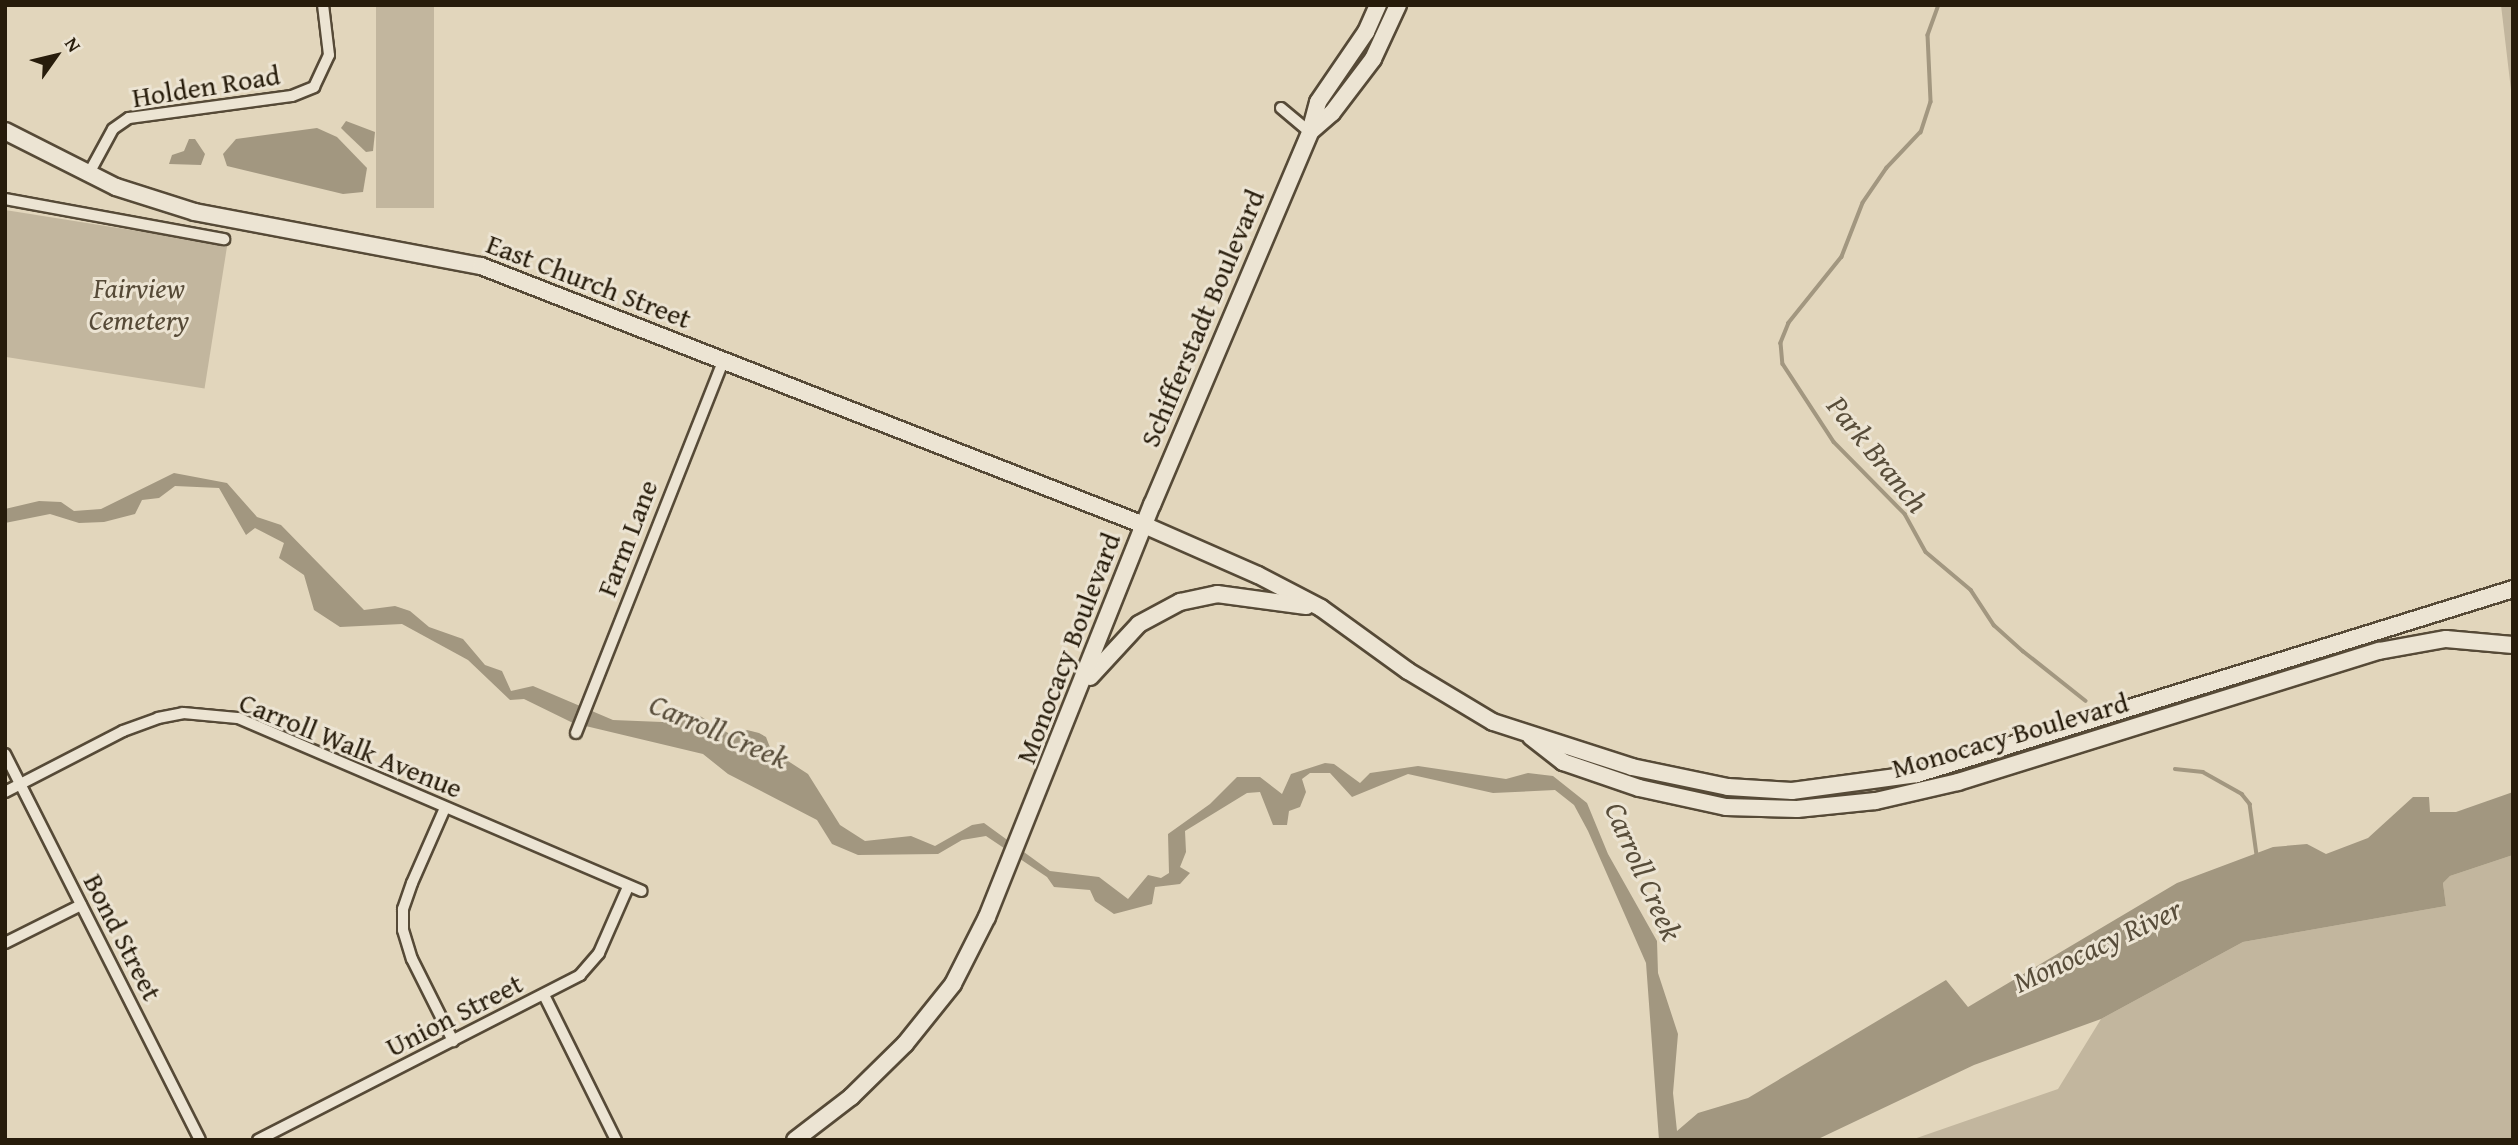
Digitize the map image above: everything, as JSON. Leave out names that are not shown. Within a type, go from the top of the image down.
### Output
[{"type":"main road","name":"Schifferstadt Boulevard","points":[[1144,525],[1310,132],[1318,102],[1366,32],[1378,5]]},
{"type":"main road","name":"Schifferstadt Boulevard","points":[[1310,132],[1332,113],[1373,58],[1398,5]]},
{"type":"main road","name":"East Church Street","points":[[5,131],[88,175],[195,212],[481,266],[1144,525]]},
{"type":"main road","name":"Monocacy Boulevard","points":[[795,1140],[851,1097],[905,1044],[953,984],[988,917],[1040,793],[1144,525],[1258,575],[1321,608],[1449,698],[1526,733],[1632,767],[1728,787],[1792,791],[1917,774],[2513,589]]},
{"type":"main road","points":[[1080,691],[1139,624],[1180,602],[1217,594],[1321,608]]},
{"type":"main road","name":"Monocacy Boulevard","points":[[1526,733],[1563,762],[1639,788],[1726,807],[1797,809],[1875,801],[1958,782],[2379,650],[2446,639],[2513,645]]},
{"type":"street","name":"Holden Road","points":[[88,175],[113,129],[129,118],[292,96],[314,87],[329,55],[323,5]]},
{"type":"street","points":[[1281,108],[1310,132]]},
{"type":"street","points":[[5,199],[224,239]]},
{"type":"street","name":"Farm Lane","points":[[576,733],[723,361]]},
{"type":"street","name":"Carroll Walk Avenue","points":[[5,792],[123,731],[158,718],[203,713],[238,718],[641,891]]},
{"type":"street","name":"Bond Street","points":[[5,754],[200,1140]]},
{"type":"street","points":[[446,808],[412,883],[403,909],[403,930],[412,959],[453,1041]]},
{"type":"street","name":"Union Street","points":[[258,1140],[580,975],[599,953],[628,887]]},
{"type":"street","points":[[5,943],[81,905]]},
{"type":"street","points":[[544,995],[616,1140]]},
{"type":"green space","points":[[376,5],[434,5],[434,208],[376,208]]},
{"type":"green space","points":[[2501,5],[2513,5],[2513,107]]},
{"type":"green space","name":"Fairview Cemetery","points":[[5,210],[227,245],[205,388],[5,357]]},
{"type":"green space","points":[[2513,855],[2513,1140],[1911,1140],[2058,1089],[2101,1019],[2243,942],[2446,906],[2443,883],[2450,876]]},
{"type":"water","points":[[346,121],[375,132],[373,151],[366,152],[341,128]]},
{"type":"water","points":[[317,128],[337,137],[367,168],[363,192],[343,194],[227,166],[223,154],[236,139]]},
{"type":"water","points":[[189,139],[195,139],[205,154],[201,165],[169,164],[172,155],[184,151]]},
{"type":"water","points":[[174,473],[227,483],[257,517],[281,525],[364,610],[395,606],[410,611],[429,627],[463,639],[485,665],[502,671],[511,691],[533,686],[613,720],[662,722],[686,715],[700,716],[733,736],[747,730],[759,733],[766,737],[771,750],[808,774],[840,825],[865,841],[911,836],[935,846],[972,825],[984,823],[1050,871],[1099,877],[1128,899],[1148,875],[1161,878],[1169,873],[1168,834],[1210,804],[1237,777],[1260,777],[1282,794],[1291,774],[1325,763],[1334,764],[1360,783],[1370,773],[1418,766],[1506,779],[1528,773],[1553,776],[1587,803],[1608,854],[1657,941],[1658,973],[1678,1034],[1673,1093],[1677,1131],[1698,1113],[1748,1098],[1946,980],[1968,1007],[2177,883],[2273,847],[2307,844],[2326,854],[2368,838],[2413,797],[2429,797],[2430,812],[2456,812],[2513,792],[2513,855],[2450,876],[2443,883],[2446,906],[2243,942],[2101,1019],[1974,1065],[1816,1140],[1659,1140],[1646,963],[1588,831],[1574,805],[1555,790],[1493,793],[1408,774],[1352,797],[1330,773],[1310,773],[1302,779],[1306,792],[1300,807],[1289,811],[1287,825],[1273,825],[1260,792],[1247,793],[1185,831],[1186,852],[1180,867],[1190,873],[1180,884],[1155,887],[1152,904],[1114,914],[1095,901],[1090,890],[1054,887],[1047,877],[986,836],[962,840],[938,854],[858,855],[832,844],[817,820],[728,774],[703,754],[573,723],[524,699],[510,700],[468,660],[402,624],[340,627],[314,610],[304,575],[279,558],[284,543],[255,528],[246,535],[219,488],[175,486],[159,498],[142,500],[135,514],[104,522],[79,523],[50,514],[5,523],[5,509],[39,501],[61,502],[74,511],[101,509]]},
{"type":"waterway","name":"Park Branch","points":[[1939,5],[1928,35],[1931,102],[1921,132],[1887,168],[1863,203],[1842,257],[1789,323],[1781,343],[1783,364],[1834,442],[1905,514],[1926,552],[1971,590],[1994,625],[2086,701]]},
{"type":"waterway","name":"Park Branch","points":[[2175,769],[2203,772],[2242,794],[2250,804],[2257,855]]},
{"type":"water label","name":"Carroll Creek","points":[[719,731]]},
{"type":"water label","name":"Carroll Creek","points":[[1644,871]]},
{"type":"water label","name":"Monocacy River","points":[[2097,945]]}]
